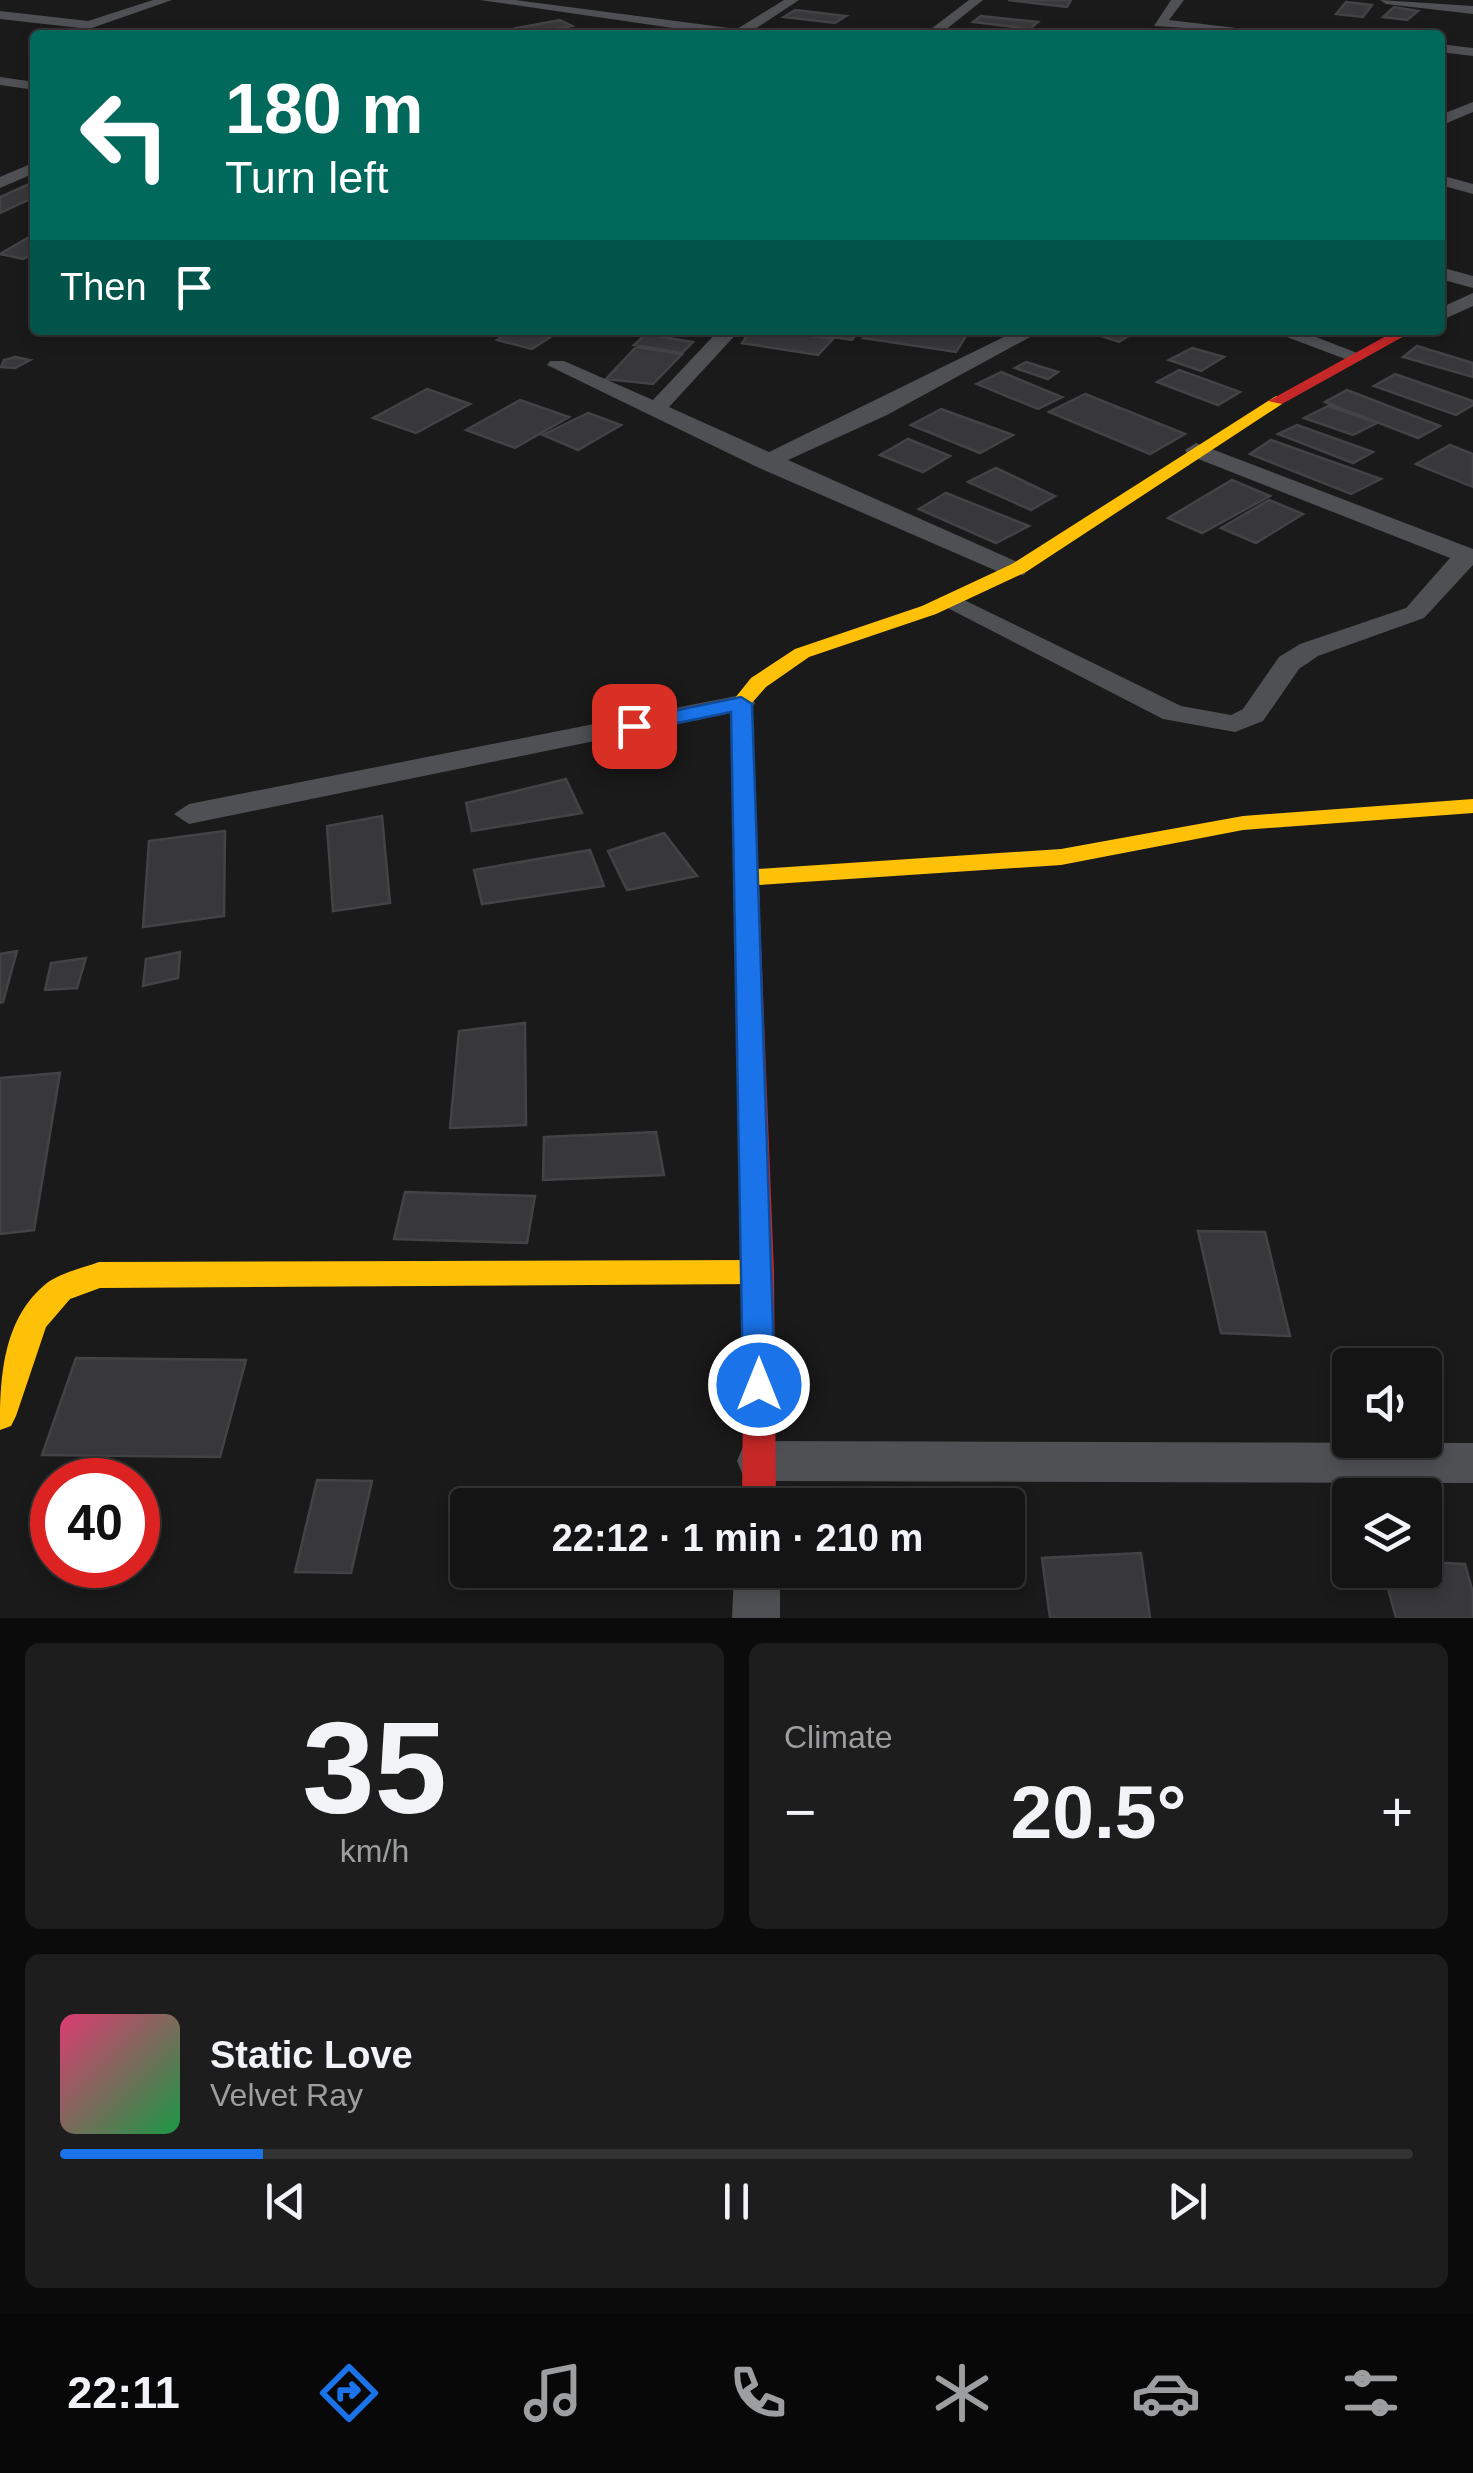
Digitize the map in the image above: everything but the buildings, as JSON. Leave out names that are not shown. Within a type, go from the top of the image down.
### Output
[{"type":"street","points":[[0,14],[89,25],[166,0]]},
{"type":"street","points":[[486,0],[712,30]]},
{"type":"street","points":[[561,12],[584,0]]},
{"type":"street","points":[[752,30],[793,0]]},
{"type":"street","points":[[937,30],[977,0]]},
{"type":"street","points":[[1178,0],[1159,23],[1235,30]]},
{"type":"street","points":[[1386,0],[1473,10]]},
{"type":"street","points":[[1445,49],[1473,52]]},
{"type":"street","points":[[0,80],[30,85]]},
{"type":"street","points":[[1445,119],[1473,106]]},
{"type":"street","points":[[0,183],[30,170]]},
{"type":"street","points":[[1445,181],[1473,189]]},
{"type":"street","points":[[1445,274],[1473,282]]},
{"type":"street","points":[[1445,313],[1473,299]]},
{"type":"street","points":[[656,409],[725,335]]},
{"type":"street","points":[[765,462],[879,410],[1023,335]]},
{"type":"street","points":[[1293,335],[1355,356]]},
{"type":"street","points":[[759,1488],[759,1272],[741,704],[759,675],[801,654],[949,602],[1015,570],[1196,450],[1398,335]]},
{"type":"street","points":[[557,365],[765,462],[1015,570]]},
{"type":"street","points":[[949,602],[1172,713],[1235,724],[1254,715],[1288,663],[1310,650],[1415,613],[1469,556],[1196,450]]},
{"type":"street","points":[[189,814],[741,704]]},
{"type":"street","points":[[747,878],[1060,857],[1243,823],[1473,806]]},
{"type":"street","points":[[0,1416],[33,1320],[59,1290],[98,1275],[759,1272]]},
{"type":"street","points":[[760,1460],[1473,1463]]},
{"type":"street","points":[[756,1618],[757,1588]]},
{"type":"traffic: slow","points":[[748,919],[741,703],[759,682],[779,666],[826,642],[929,610],[1019,568],[1276,401]]},
{"type":"traffic: slow","points":[[747,878],[1061,857],[1243,823],[1473,806]]},
{"type":"traffic: slow","points":[[0,1416],[33,1320],[59,1290],[99,1275],[759,1272]]},
{"type":"traffic: jam","points":[[1276,401],[1399,335]]},
{"type":"traffic: jam","points":[[748,919],[759,1272],[759,1488]]},
{"type":"route","points":[[634,726],[741,704],[758,1233],[759,1385]]}]
